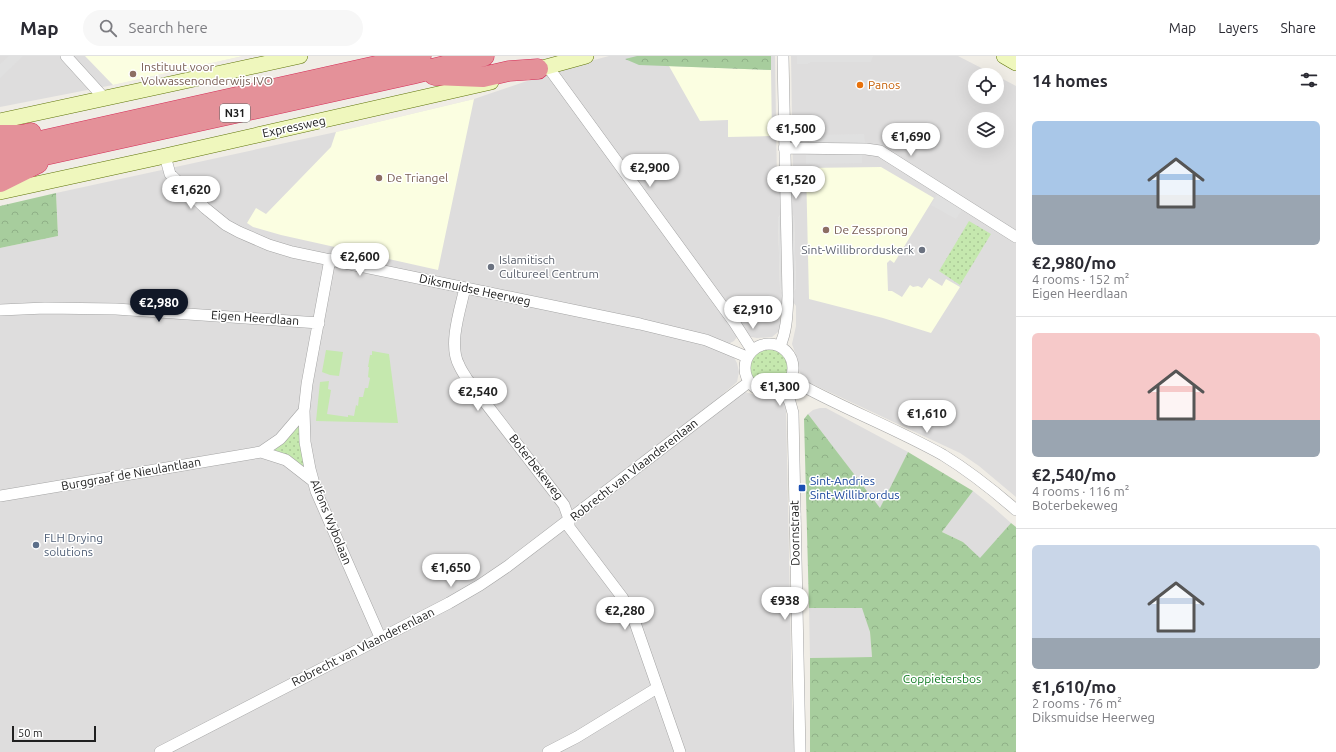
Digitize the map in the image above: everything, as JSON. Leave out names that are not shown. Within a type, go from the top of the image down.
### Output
[{"type":"highway","name":"N31","points":[[404,64],[421,56]]},
{"type":"highway","name":"N31","points":[[0,164],[62,143],[404,64],[484,56]]},
{"type":"highway","points":[[404,64],[483,77],[509,71],[543,68]]},
{"type":"highway","points":[[0,135],[22,135],[48,130],[62,143],[27,170],[0,182]]},
{"type":"highway","name":"N31","points":[[0,150],[62,143]]},
{"type":"street","points":[[66,56],[105,99]]},
{"type":"street","points":[[0,122],[300,56]]},
{"type":"street","name":"Expressweg","points":[[0,192],[494,81],[586,56]]},
{"type":"street","points":[[780,346],[785,332],[787,313],[783,56]]},
{"type":"street","points":[[1004,56],[1016,63]]},
{"type":"street","points":[[543,68],[734,322],[750,354]]},
{"type":"street","points":[[784,148],[874,149],[880,151],[1016,237]]},
{"type":"street","name":"Diksmuidse Heerweg","points":[[165,156],[170,174],[205,208],[226,225],[269,245],[292,252],[640,324],[706,340],[750,354]]},
{"type":"street","name":"Alfons Wybolaan","points":[[330,259],[304,411],[305,442],[316,491],[380,637]]},
{"type":"street","name":"Boterbekeweg","points":[[464,288],[454,341],[458,365],[467,379],[564,504],[569,520],[569,528],[622,597],[633,617],[680,752]]},
{"type":"street","name":"Eigen Heerdlaan","points":[[0,310],[51,308],[116,309],[319,323]]},
{"type":"street","points":[[765,344],[780,346],[791,357],[793,372],[790,379],[782,388],[775,391],[768,392],[754,387],[749,382],[744,368],[750,354],[758,346],[765,344]]},
{"type":"street","points":[[790,379],[942,455],[967,470],[1016,510]]},
{"type":"street","name":"Robrecht van Vlaanderenlaan","points":[[160,752],[380,637],[449,603],[480,585],[569,520],[749,382]]},
{"type":"street","name":"Doornstraat","points":[[782,388],[790,402],[793,414],[800,752]]},
{"type":"street","name":"Burggraaf de Nieulantlaan","points":[[0,496],[261,452],[280,439],[304,411]]},
{"type":"street","name":"Burggraaf de Nieulantlaan","points":[[261,452],[286,460],[313,481]]},
{"type":"street","points":[[548,752],[657,688]]},
{"type":"shaded area","points":[[0,56],[243,56],[113,85],[0,107]]},
{"type":"shaded area","points":[[9,56],[23,56],[0,78],[0,64]]},
{"type":"shaded area","name":"Instituut voor Volwassenonderwijs IVO","points":[[85,56],[243,56],[113,85]]},
{"type":"shaded area","points":[[609,56],[775,56],[777,183],[780,187],[781,214],[778,218],[780,288],[783,302],[780,306],[780,328],[772,337],[757,338],[751,337],[743,327],[736,335],[737,337],[734,341],[726,343],[737,363],[739,372],[737,382],[723,394],[730,403],[745,392],[762,397],[780,398],[784,401],[786,409],[792,701],[795,752],[0,752],[0,248],[58,236],[56,193],[336,132],[474,99],[568,67]]},
{"type":"shaded area","points":[[791,56],[958,56],[981,68],[968,68],[968,104],[1004,104],[1004,80],[1016,86],[1016,497],[979,466],[960,453],[804,379],[799,371],[798,361],[792,344],[796,326],[796,306],[793,302],[793,292],[796,288],[794,217],[791,213],[791,187],[793,183]]},
{"type":"shaded area","points":[[797,56],[873,56],[871,62],[811,62],[807,64],[797,64]]},
{"type":"shaded area","points":[[669,66],[771,70],[772,136],[728,137],[728,120],[700,121]]},
{"type":"shaded area","name":"De Triangel","points":[[474,99],[438,270],[281,235],[253,227],[247,223],[256,208],[266,214],[331,147],[336,132]]},
{"type":"shaded area","points":[[864,134],[865,144],[809,145],[809,135]]},
{"type":"shaded area","points":[[862,154],[862,163],[806,164],[806,155]]},
{"type":"shaded area","points":[[881,167],[934,198],[894,263],[890,260],[887,263],[888,291],[892,291],[902,297],[910,285],[913,287],[918,286],[922,288],[929,278],[942,286],[946,279],[960,287],[931,333],[883,318],[809,299],[806,168]]},
{"type":"shaded area","points":[[938,193],[963,208],[956,219],[931,205]]},
{"type":"shaded area","points":[[791,213],[794,217],[796,288],[793,292]]},
{"type":"shaded area","points":[[781,214],[782,292],[780,288],[778,218]]},
{"type":"shaded area","points":[[826,408],[908,452],[880,509],[808,414],[813,410]]},
{"type":"shaded area","points":[[973,491],[1011,523],[980,559],[963,542],[942,532]]},
{"type":"shaded area","points":[[809,608],[863,608],[870,632],[872,657],[810,658]]},
{"type":"green space","points":[[637,56],[771,56],[771,70],[639,65],[625,59]]},
{"type":"green space","points":[[56,193],[58,236],[0,248],[0,206]]},
{"type":"green space","points":[[969,221],[991,234],[960,285],[939,271]]},
{"type":"green space","points":[[773,348],[780,351],[786,357],[789,368],[788,376],[780,385],[773,388],[765,388],[758,385],[750,376],[749,364],[752,357],[761,349]]},
{"type":"green space","points":[[326,350],[343,352],[339,376],[322,372]]},
{"type":"green space","points":[[372,351],[389,354],[398,423],[316,421],[320,382],[329,381],[328,389],[331,390],[327,414],[348,417],[348,415],[354,416],[356,405],[358,406],[359,397],[363,397],[365,388],[368,388],[370,378],[368,377],[368,367]]},
{"type":"green space","name":"Coppietersbos","points":[[808,414],[880,508],[908,452],[973,491],[942,532],[963,542],[980,558],[1011,523],[1016,527],[1016,752],[810,752],[810,658],[872,657],[870,632],[862,608],[809,608],[804,419]]},
{"type":"green space","points":[[300,425],[305,466],[304,467],[271,452]]},
{"type":"place","name":"Instituut voor Volwassenonderwijs IVO","points":[[133,74]]},
{"type":"place","name":"Panos","points":[[860,85]]},
{"type":"place","name":"De Triangel","points":[[379,178]]},
{"type":"place","name":"De Zessprong","points":[[826,230]]},
{"type":"place","name":"Sint-Willibrorduskerk","points":[[922,250]]},
{"type":"place","name":"Islamitisch Cultureel Centrum","points":[[491,267]]},
{"type":"place","name":"Sint-Andries Sint-Willibrordus","points":[[802,488]]},
{"type":"place","name":"FLH Drying solutions","points":[[36,545]]}]
